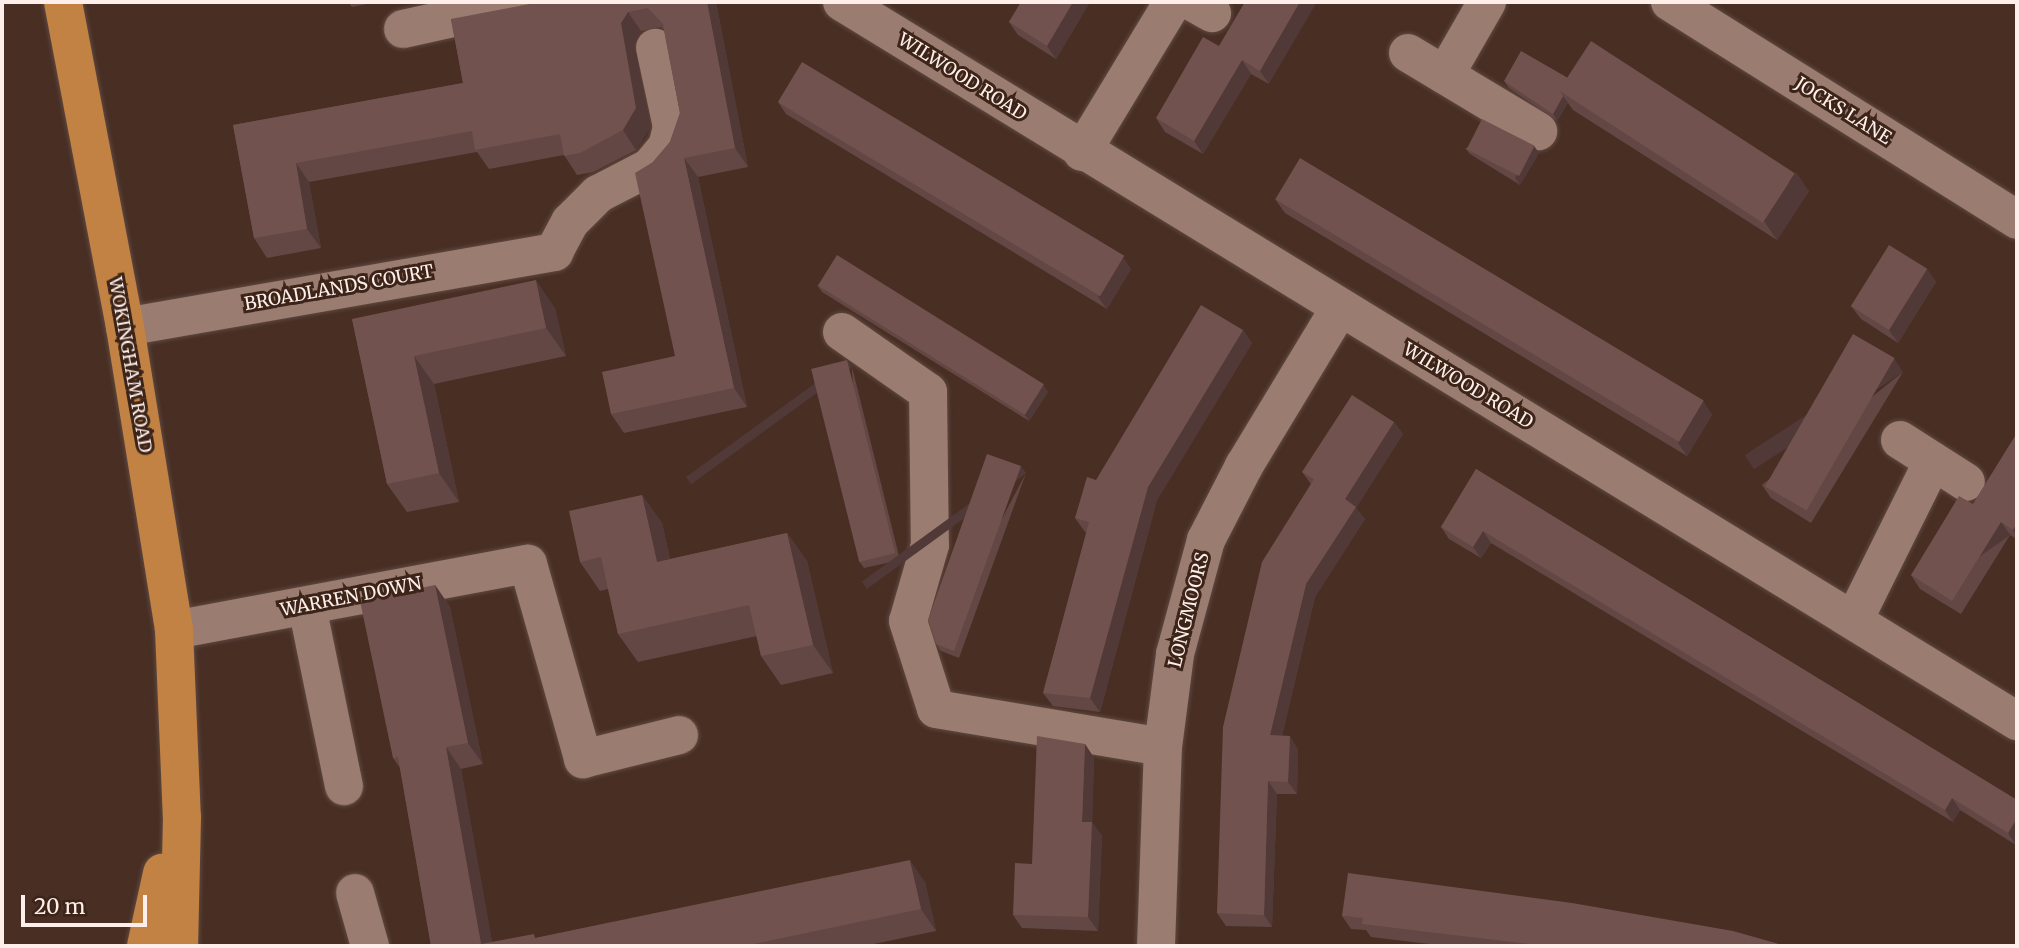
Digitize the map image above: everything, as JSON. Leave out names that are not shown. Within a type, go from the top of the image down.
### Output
[{"type":"main road","name":"WOKINGHAM ROAD","points":[[63,2],[125,327],[174,630],[176,732],[183,817],[179,946]]},
{"type":"main road","name":"WOKINGHAM ROAD","points":[[146,946],[161,882],[176,732]]},
{"type":"street","points":[[403,29],[525,2]]},
{"type":"street","name":"WILWOOD ROAD","points":[[842,2],[1339,309],[1855,618],[2017,721]]},
{"type":"street","points":[[1082,152],[1174,2]]},
{"type":"street","points":[[1446,75],[1487,2]]},
{"type":"street","name":"JOCKS LANE","points":[[1670,2],[2017,220]]},
{"type":"street","name":"BROADLANDS COURT","points":[[125,327],[554,252],[570,222],[598,194],[662,157],[672,127],[656,48]]},
{"type":"street","points":[[1408,53],[1538,131]]},
{"type":"street","name":"LONGMOORS","points":[[1156,946],[1163,747],[1175,654],[1206,540],[1244,466],[1339,309]]},
{"type":"street","points":[[842,332],[928,392],[930,545],[908,621],[936,709],[1163,747]]},
{"type":"street","points":[[1900,440],[1966,482]]},
{"type":"street","points":[[1855,618],[1933,461]]},
{"type":"street","name":"WARREN DOWN","points":[[174,630],[528,564],[583,760],[678,736]]},
{"type":"street","points":[[307,606],[344,786]]},
{"type":"street","points":[[355,893],[370,946]]},
{"type":"building","points":[[540,2],[707,2],[735,148],[684,158],[734,388],[611,414],[602,372],[675,356],[635,173],[653,162],[670,142],[680,113],[663,24],[648,8],[628,12],[621,23],[636,108],[623,130],[580,153],[564,156],[560,134],[475,150],[472,131],[296,163],[307,229],[254,238],[233,125],[463,83],[451,19]]},
{"type":"building","points":[[1021,2],[1073,2],[1047,46],[1009,22]]},
{"type":"building","points":[[1245,2],[1300,2],[1260,71],[1242,60],[1194,141],[1156,118],[1203,37],[1219,46]]},
{"type":"building","points":[[1591,41],[1795,173],[1763,223],[1559,90]]},
{"type":"building","points":[[1521,51],[1568,78],[1560,91],[1563,96],[1553,114],[1504,81]]},
{"type":"building","points":[[802,62],[1124,256],[1100,296],[778,102]]},
{"type":"building","points":[[1482,119],[1535,146],[1519,176],[1467,149]]},
{"type":"building","points":[[1300,158],[1704,401],[1679,442],[1275,199]]},
{"type":"building","points":[[1889,245],[1927,269],[1889,330],[1851,306]]},
{"type":"building","points":[[837,255],[1044,384],[1025,415],[818,286]]},
{"type":"building","points":[[536,280],[546,328],[414,356],[439,473],[387,484],[352,319]]},
{"type":"building","points":[[1201,305],[1243,330],[1148,487],[1090,698],[1043,693],[1089,522],[1075,518],[1087,477],[1096,480]]},
{"type":"building","points":[[1853,334],[1895,358],[1807,510],[1765,486]]},
{"type":"building","points":[[847,360],[895,553],[859,562],[811,369]]},
{"type":"building","points":[[1352,395],[1394,422],[1345,499],[1356,507],[1306,584],[1270,735],[1290,736],[1288,782],[1268,781],[1264,915],[1217,913],[1223,727],[1262,562],[1314,479],[1302,472]]},
{"type":"building","points":[[2017,433],[2017,523],[2013,530],[2001,522],[1952,601],[1911,575],[1959,496],[1973,504]]},
{"type":"building","points":[[987,454],[1021,466],[954,651],[936,644],[928,620]]},
{"type":"building","points":[[1476,469],[2017,800],[2017,818],[2008,833],[1952,798],[1945,810],[1483,531],[1473,547],[1441,527]]},
{"type":"building","points":[[642,495],[657,562],[787,533],[813,645],[761,656],[749,605],[618,634],[601,557],[580,562],[569,511]]},
{"type":"building","points":[[435,585],[468,743],[446,747],[481,944],[534,934],[535,938],[910,860],[921,909],[744,946],[431,946],[398,757],[393,758],[360,601]]},
{"type":"building","points":[[1037,736],[1085,744],[1082,822],[1092,822],[1088,917],[1013,915],[1015,863],[1032,864]]},
{"type":"building","points":[[1348,873],[1572,903],[1733,931],[1786,946],[1546,946],[1362,924],[1363,918],[1342,916]]}]
